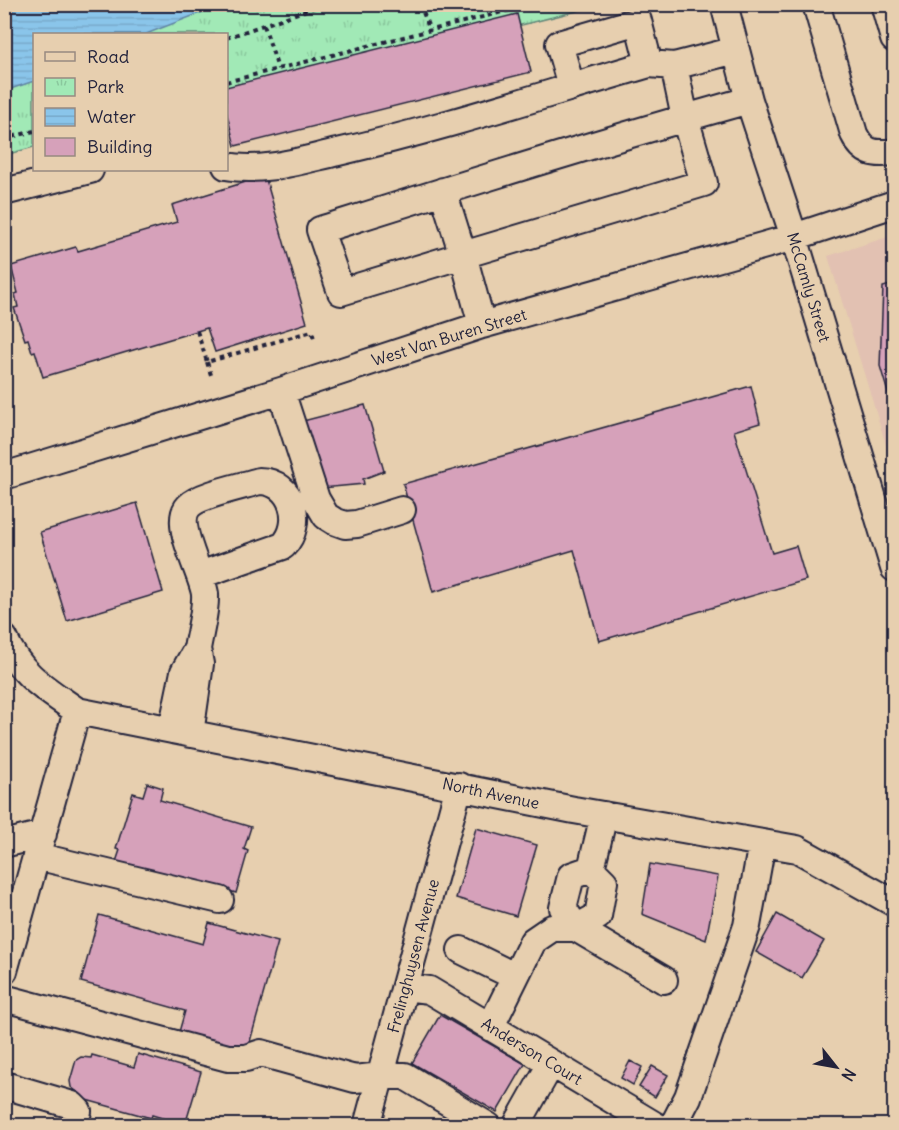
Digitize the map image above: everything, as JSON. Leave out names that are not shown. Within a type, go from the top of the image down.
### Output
[{"type":"street","name":"McCamly Street","points":[[724,4],[749,100],[794,237],[894,568]]},
{"type":"street","points":[[816,4],[854,134],[860,146],[870,152],[882,154],[894,152]]},
{"type":"street","points":[[884,4],[894,39]]},
{"type":"street","points":[[571,86],[559,44],[638,21],[685,118],[704,183],[341,292],[320,230],[443,191],[685,118],[749,100]]},
{"type":"street","points":[[228,166],[244,169],[279,166],[369,145],[571,86],[736,50]]},
{"type":"street","points":[[4,192],[86,171]]},
{"type":"street","points":[[443,191],[482,325]]},
{"type":"street","name":"West Van Buren Street","points":[[4,476],[281,391],[482,325],[794,237],[894,204]]},
{"type":"street","points":[[281,391],[316,499],[326,516],[334,521],[351,524],[402,510]]},
{"type":"street","points":[[181,732],[184,672],[197,649],[205,604],[200,575],[183,527],[183,518],[188,507],[205,497],[259,482],[268,481],[285,492],[290,500],[294,530],[283,546],[200,575]]},
{"type":"street","points":[[4,638],[11,653],[33,681],[77,711],[4,971]]},
{"type":"street","name":"North Avenue","points":[[77,711],[604,815],[797,849],[889,893]]},
{"type":"street","name":"Frelinghuysen Avenue","points":[[367,1125],[459,786]]},
{"type":"street","points":[[491,1026],[533,941],[552,928],[576,928],[598,916],[604,882],[591,869],[604,815]]},
{"type":"street","points":[[673,1125],[692,1087],[747,926],[762,843]]},
{"type":"street","points":[[4,844],[40,845],[220,900]]},
{"type":"street","points":[[576,928],[664,980]]},
{"type":"street","points":[[461,950],[514,976]]},
{"type":"street","name":"Anderson Court","points":[[405,987],[429,990],[656,1125]]},
{"type":"street","points":[[4,998],[228,1058],[246,1058],[261,1053],[355,1079],[405,1076],[488,1125]]},
{"type":"street","points":[[516,1125],[551,1064]]},
{"type":"street","points":[[4,1084],[72,1105],[78,1111],[75,1125]]},
{"type":"path","points":[[228,37],[324,4]]},
{"type":"path","points":[[420,4],[430,31]]},
{"type":"path","points":[[228,82],[534,4]]},
{"type":"path","points":[[264,25],[278,69]]},
{"type":"path","points":[[4,139],[33,131]]},
{"type":"path","points":[[197,331],[211,375]]},
{"type":"path","points":[[207,362],[312,331],[315,339]]},
{"type":"shaded area","points":[[894,235],[894,471],[828,256]]},
{"type":"green space","points":[[5,5],[601,5],[228,99],[228,33],[33,33],[33,147],[5,155]]},
{"type":"water","points":[[26,4],[221,4],[149,33],[33,33],[33,81],[5,91],[5,13]]},
{"type":"building","points":[[517,14],[531,72],[235,146],[228,119],[228,86]]},
{"type":"building","points":[[265,176],[307,323],[215,352],[207,328],[43,377],[35,351],[32,352],[28,339],[25,340],[14,308],[18,307],[15,294],[18,293],[11,266],[76,247],[78,251],[177,222],[172,205]]},
{"type":"building","points":[[894,284],[894,413],[880,366],[883,287]]},
{"type":"building","points":[[751,386],[760,423],[734,431],[772,553],[796,546],[806,580],[599,641],[574,550],[433,592],[403,484]]},
{"type":"building","points":[[365,405],[384,471],[363,479],[364,484],[322,488],[303,421]]},
{"type":"building","points":[[137,503],[163,592],[67,621],[40,532]]},
{"type":"building","points":[[147,783],[163,788],[160,800],[251,827],[244,849],[248,851],[236,893],[202,882],[200,887],[116,862],[120,850],[116,849],[133,793],[143,796]]},
{"type":"building","points":[[476,828],[537,845],[516,916],[456,898]]},
{"type":"building","points":[[650,864],[718,876],[706,940],[642,914]]},
{"type":"building","points":[[777,914],[824,941],[802,978],[756,952]]},
{"type":"building","points":[[99,915],[203,944],[209,923],[278,942],[247,1052],[179,1032],[185,1011],[81,982]]},
{"type":"building","points":[[440,1015],[525,1064],[497,1112],[412,1063]]},
{"type":"building","points":[[138,1054],[201,1072],[185,1125],[79,1098],[80,1094],[71,1087],[70,1081],[76,1060],[81,1057],[91,1058],[92,1055],[134,1067]]},
{"type":"building","points":[[630,1061],[642,1067],[633,1085],[621,1078]]},
{"type":"building","points":[[652,1066],[668,1075],[655,1097],[639,1087]]}]
